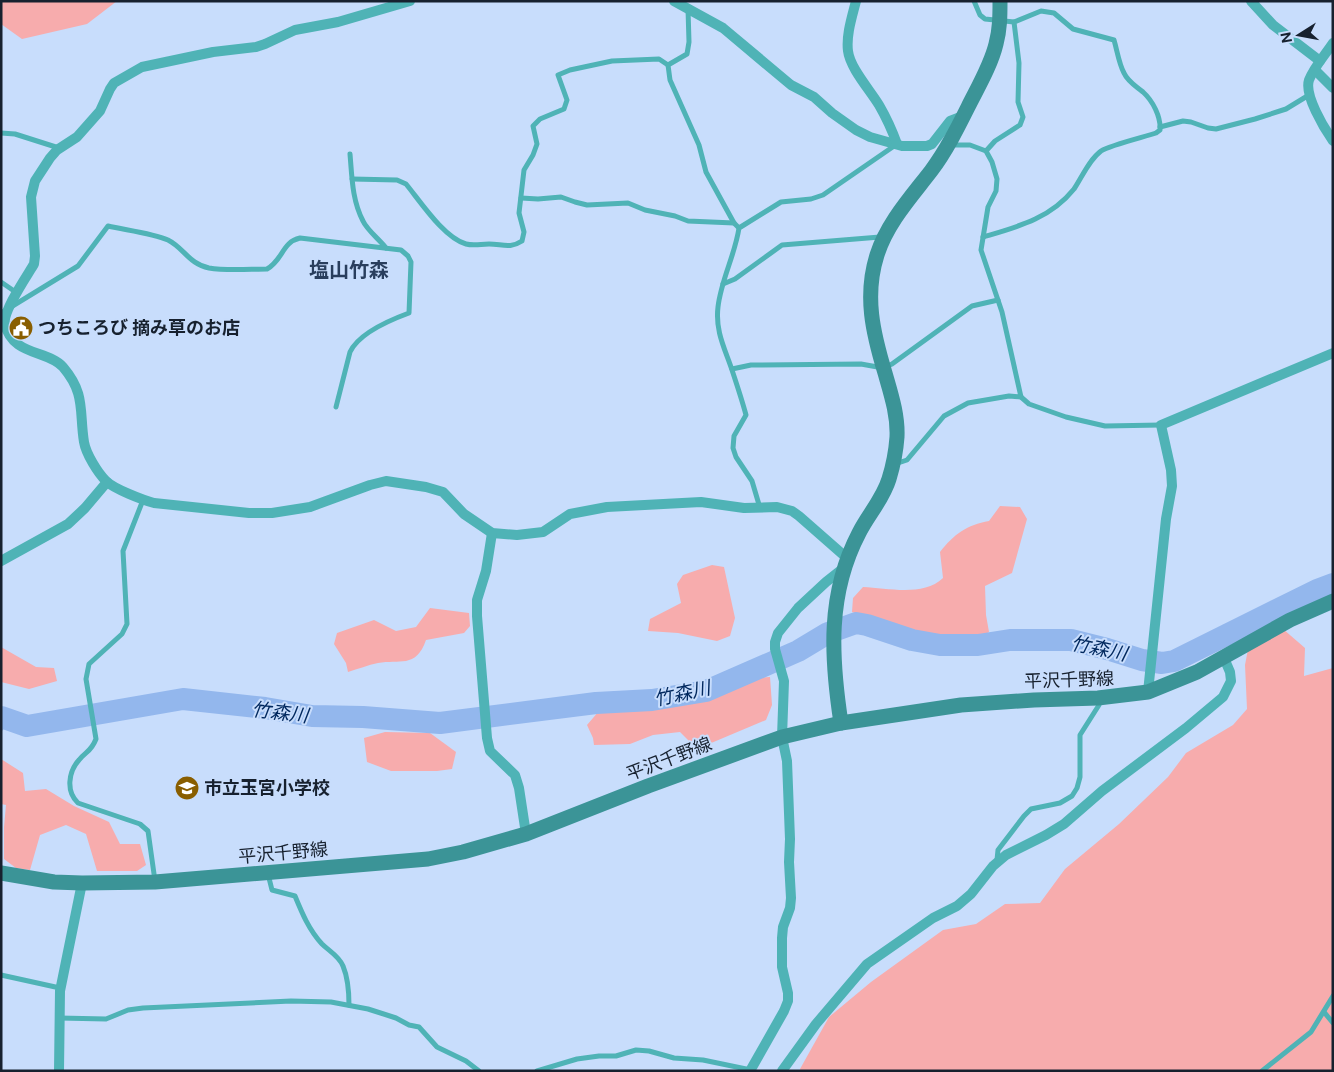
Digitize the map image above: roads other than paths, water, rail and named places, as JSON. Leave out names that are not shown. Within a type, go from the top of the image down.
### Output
[{"type":"main road","points":[[841,723],[836,692],[833,651],[834,616],[838,590],[859,533],[889,480],[897,438],[893,400],[874,335],[870,301],[871,278],[884,237],[898,214],[949,145],[980,84],[1007,21],[1000,1]]},
{"type":"main road","name":"平沢千野線","points":[[1,873],[54,882],[155,882],[428,859],[463,852],[526,834],[648,786],[782,737],[841,723],[961,705],[1098,698],[1148,692],[1172,684],[1224,658],[1290,620],[1333,602]]},
{"type":"street","points":[[410,1],[338,22],[295,30],[256,47],[212,52],[142,67],[114,83],[100,111],[90,124],[50,158],[35,181],[31,197],[34,264],[4,312],[7,332],[14,341],[26,350],[58,363],[77,387],[80,395],[84,443],[87,454],[107,482],[154,504],[249,513],[272,513],[310,507],[386,481],[400,482],[443,492],[464,514],[492,532],[516,535],[538,533],[551,528],[570,514],[607,507],[701,502],[744,508],[777,507],[792,511],[847,563],[798,608],[778,633],[775,642],[775,649],[784,681],[782,737],[787,761],[790,839],[788,862],[791,898],[790,908],[783,926],[782,938],[782,967],[788,1001],[751,1070]]},
{"type":"street","points":[[674,1],[723,28],[791,85],[814,97],[856,130],[870,136],[902,146],[932,144],[950,121],[963,116]]},
{"type":"street","points":[[856,1],[847,50],[850,60],[880,107],[897,144]]},
{"type":"street","points":[[1251,1],[1273,25],[1318,66],[1333,88]]},
{"type":"street","points":[[1333,43],[1310,80],[1308,87],[1309,95],[1325,130],[1333,141]]},
{"type":"street","points":[[1148,692],[1166,518],[1172,486],[1171,470],[1161,425],[1333,353]]},
{"type":"street","points":[[1,561],[68,524],[85,508],[107,482]]},
{"type":"street","points":[[492,532],[486,571],[478,600],[477,616],[487,738],[490,751],[515,775],[519,788],[526,834]]},
{"type":"street","points":[[782,1071],[816,1024],[867,964],[933,918],[956,906],[971,894],[996,863],[1006,855],[1064,824],[1102,791],[1186,728],[1223,697],[1231,681],[1230,672],[1224,658]]},
{"type":"street","points":[[59,1071],[61,988],[82,883]]},
{"type":"lane","points":[[974,1],[980,15],[985,19],[1007,21],[1041,11],[1054,13],[1073,29],[1114,40],[1123,72],[1128,80],[1145,94],[1161,122],[1160,130],[1156,133],[1102,151],[1094,159],[1073,190],[1043,216],[983,237]]},
{"type":"lane","points":[[668,65],[687,54],[690,42],[688,8]]},
{"type":"lane","points":[[986,152],[995,141],[1020,125],[1023,118],[1018,102],[1019,63],[1007,21]]},
{"type":"lane","points":[[352,179],[397,180],[406,184],[444,230],[464,244],[489,244],[507,247],[516,245],[522,241],[524,232],[519,212],[524,170],[537,144],[533,126],[540,119],[564,109],[567,100],[558,75],[570,70],[612,61],[659,59],[668,65],[670,80],[698,145],[706,172],[734,223],[739,228]]},
{"type":"lane","points":[[1160,127],[1183,121],[1216,128],[1255,119],[1286,109],[1309,95]]},
{"type":"lane","points":[[1,133],[15,134],[60,148]]},
{"type":"lane","points":[[760,508],[752,481],[736,457],[733,448],[734,436],[746,415],[732,369],[720,339],[718,308],[739,228],[781,202],[811,199],[824,195],[897,144]]},
{"type":"lane","points":[[949,145],[970,146],[986,152],[992,162],[996,179],[996,191],[988,207],[981,250],[1002,312],[1021,397],[1029,404],[1066,417],[1106,426],[1161,425]]},
{"type":"lane","points":[[350,154],[353,197],[363,222],[386,248]]},
{"type":"lane","points":[[521,198],[561,197],[587,205],[628,203],[645,210],[675,216],[688,221],[734,223]]},
{"type":"lane","points":[[4,312],[78,266],[108,226],[166,239],[176,244],[188,258],[198,265],[210,268],[267,269],[275,264],[293,239],[300,238],[401,250],[408,256],[411,262],[409,313],[384,322],[353,345],[336,407]]},
{"type":"lane","points":[[723,284],[735,279],[782,245],[884,237]]},
{"type":"lane","points":[[1,282],[17,293]]},
{"type":"lane","points":[[732,369],[751,365],[862,364],[883,368],[892,364],[972,306],[998,300]]},
{"type":"lane","points":[[892,465],[906,460],[944,416],[968,402],[1009,396],[1021,397]]},
{"type":"lane","points":[[143,500],[123,552],[127,624],[122,634],[89,664],[86,679],[96,739],[92,749],[78,760],[69,785],[71,796],[78,803],[140,824],[148,831],[155,882]]},
{"type":"lane","points":[[996,863],[998,850],[1031,809],[1060,803],[1072,796],[1077,788],[1080,777],[1080,735],[1099,705],[1098,698]]},
{"type":"lane","points":[[268,873],[272,890],[295,896],[306,922],[322,943],[344,966],[349,988],[349,1005]]},
{"type":"lane","points":[[1,974],[61,988]]},
{"type":"lane","points":[[1262,1071],[1311,1032],[1333,996]]},
{"type":"lane","points":[[59,1018],[106,1019],[128,1010],[143,1008],[331,1002],[368,1008],[409,1025],[419,1027],[437,1047],[466,1061],[479,1071]]},
{"type":"lane","points":[[1324,1012],[1333,1023]]},
{"type":"lane","points":[[537,1071],[577,1059],[616,1056],[636,1050],[649,1051],[674,1058],[703,1060],[751,1070]]},
{"type":"waterway","name":"竹森川","points":[[1,717],[27,726],[183,699],[265,708],[312,716],[363,717],[440,723],[596,703],[652,700],[706,691],[798,651],[828,633],[856,623],[912,640],[940,645],[978,645],[1010,640],[1071,640],[1142,660],[1162,663],[1174,661],[1317,590],[1333,584]]},
{"type":"waterway","points":[[1,729],[8,719]]},
{"type":"place","name":"つちころび 摘み草のお店","points":[[21,328]]},
{"type":"place","name":"市立玉宮小学校","points":[[187,788]]},
{"type":"district","name":"塩山竹森","points":[[349,270]]}]
